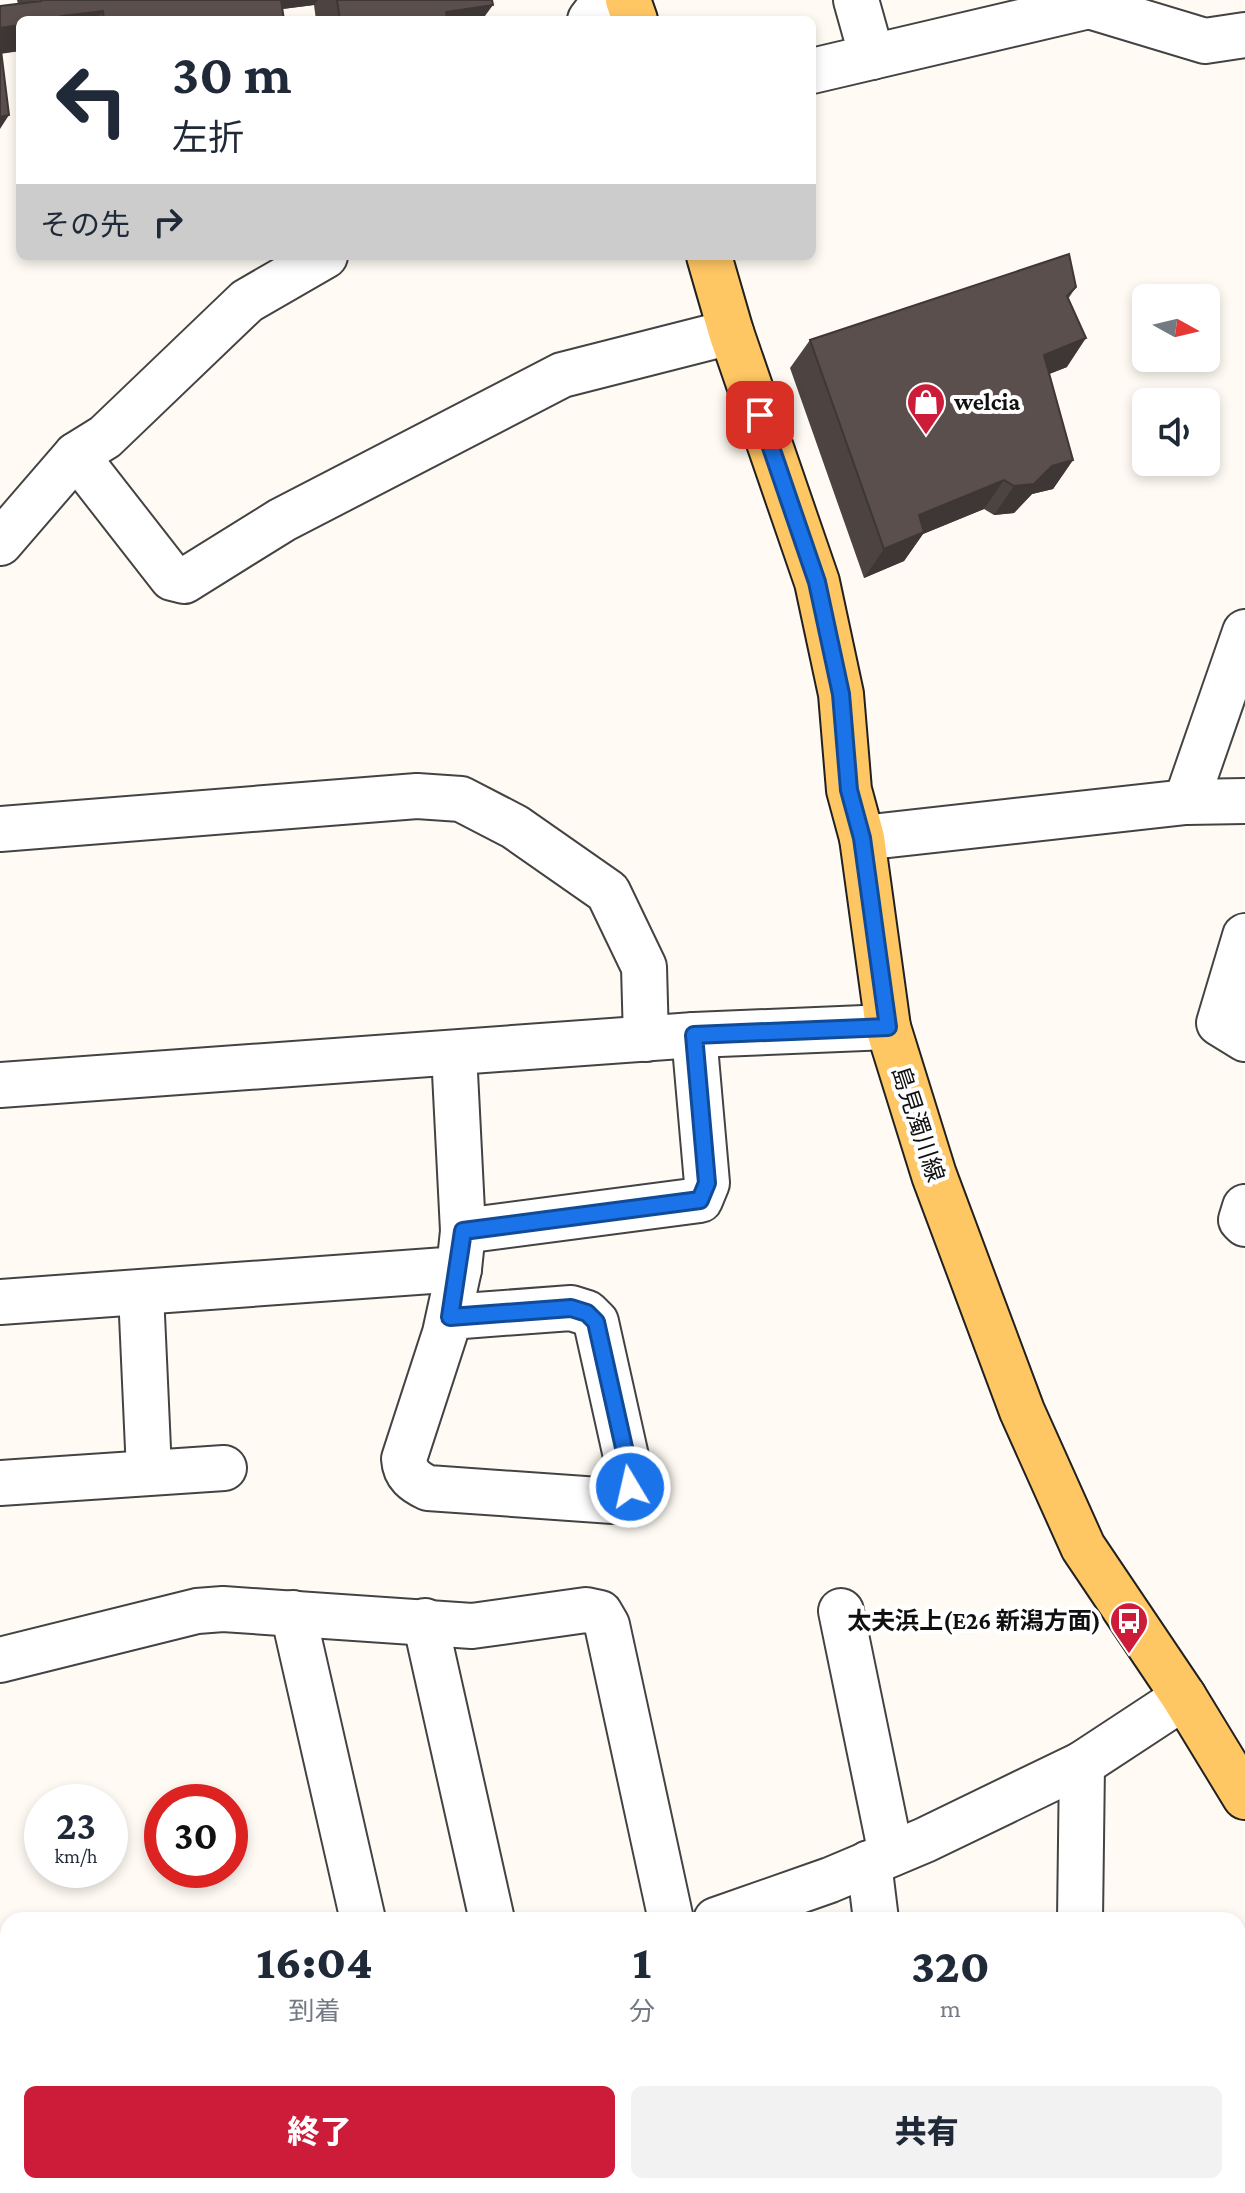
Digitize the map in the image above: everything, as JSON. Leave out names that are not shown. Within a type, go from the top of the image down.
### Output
[{"type":"main road","name":"島見濁川線","points":[[710,260],[731,332],[817,582],[841,694],[849,790],[862,838],[888,1027],[934,1175],[1028,1424],[1083,1547],[1184,1697],[1245,1797]]},
{"type":"street","points":[[856,0],[872,57]]},
{"type":"street","points":[[816,70],[1088,3],[1205,41],[1245,35]]},
{"type":"street","points":[[0,543],[76,455],[105,437],[247,301],[318,260]]},
{"type":"street","points":[[76,455],[172,578],[184,581],[282,520],[562,375],[731,332]]},
{"type":"street","points":[[1186,802],[1245,632]]},
{"type":"street","points":[[0,829],[417,796],[461,799],[515,827],[608,892],[644,967],[646,1039]]},
{"type":"street","points":[[862,838],[1186,802],[1245,801]]},
{"type":"street","points":[[1245,936],[1219,1023],[1245,1039]]},
{"type":"street","points":[[0,1085],[694,1035],[888,1027]]},
{"type":"street","points":[[0,1302],[141,1293],[461,1250],[700,1200],[707,1183],[694,1035]]},
{"type":"street","points":[[450,1317],[571,1308],[587,1313],[596,1322],[631,1479],[627,1495],[613,1501],[428,1488],[410,1477],[405,1469],[404,1459],[450,1317],[461,1250],[454,1053]]},
{"type":"street","points":[[1245,1207],[1241,1220],[1245,1224]]},
{"type":"street","points":[[141,1293],[149,1471]]},
{"type":"street","points":[[0,1483],[224,1468]]},
{"type":"street","points":[[0,1660],[197,1611],[223,1609],[472,1626],[586,1610],[600,1613],[607,1625],[669,1912]]},
{"type":"street","points":[[841,1611],[880,1859],[877,1912]]},
{"type":"street","points":[[293,1613],[361,1912]]},
{"type":"street","points":[[425,1621],[490,1912]]},
{"type":"street","points":[[773,1910],[1082,1764],[1184,1697]]},
{"type":"street","points":[[1080,1912],[1082,1764]]},
{"type":"building","points":[[281,0],[283,16],[104,16],[103,11],[61,16],[16,16],[16,26],[0,28],[0,6],[41,1]]},
{"type":"building","points":[[337,0],[492,0],[493,5],[446,12],[446,16],[339,16]]},
{"type":"building","points":[[0,42],[9,115],[0,117]]},
{"type":"building","name":"welcia","points":[[1069,254],[1076,287],[1067,296],[1086,338],[1044,355],[1073,460],[1052,466],[1034,484],[1014,486],[1004,480],[919,515],[924,532],[884,549],[810,340]]},
{"type":"place","name":"welcia","points":[[926,436]]},
{"type":"place","name":"太夫浜上(E26 新潟方面)","points":[[1129,1655]]},
{"type":"route","points":[[630,1487],[631,1479],[596,1322],[587,1313],[571,1308],[450,1317],[463,1231],[700,1200],[707,1183],[694,1035],[888,1027],[862,838],[849,790],[841,694],[817,582],[760,415]]}]
